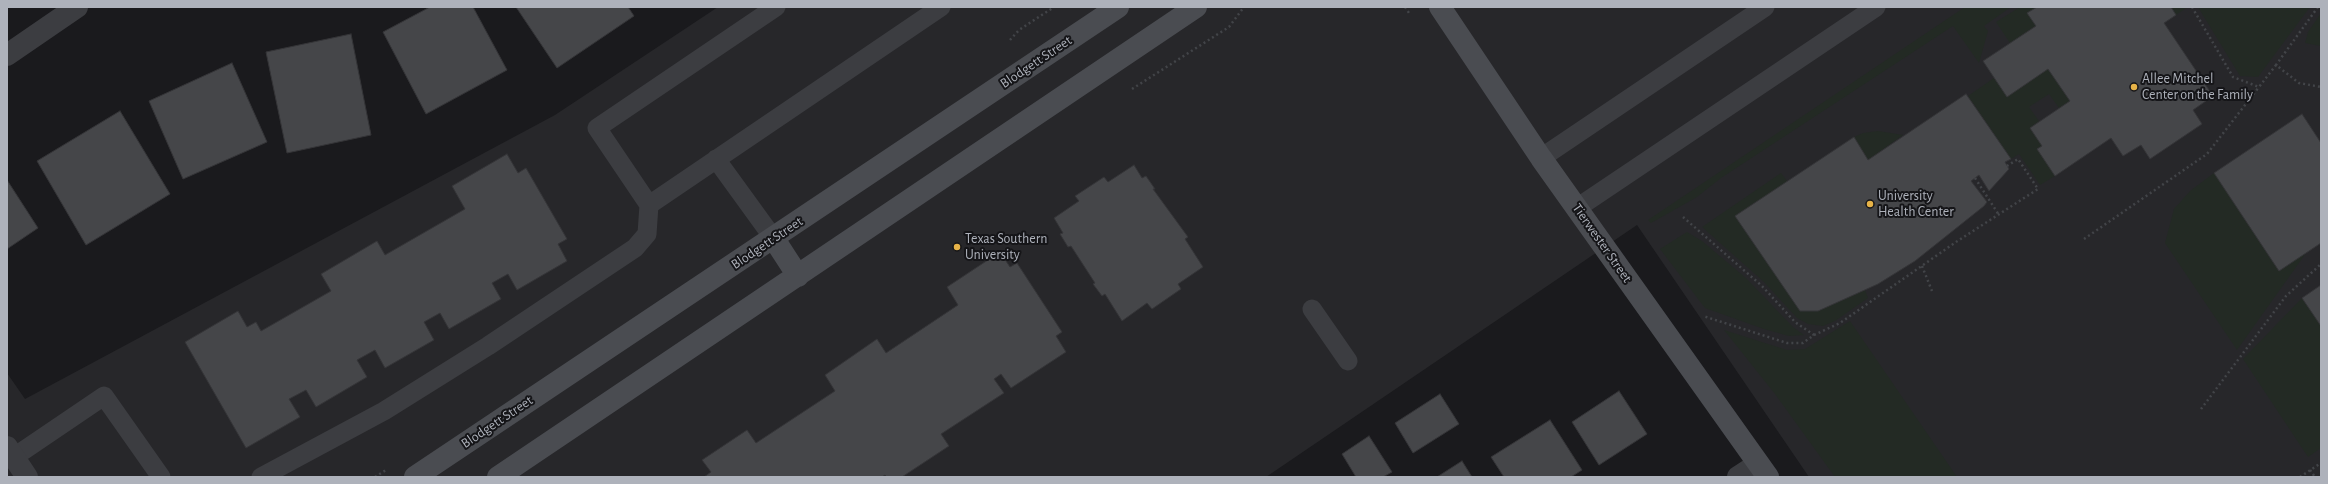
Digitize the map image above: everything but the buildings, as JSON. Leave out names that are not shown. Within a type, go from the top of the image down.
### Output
[{"type":"main road","name":"Blodgett Street","points":[[415,477],[774,239],[1118,7]]},
{"type":"main road","points":[[498,477],[1196,7]]},
{"type":"main road","name":"Tierwester Street","points":[[1440,7],[1541,158],[1763,470]]},
{"type":"main road","points":[[774,239],[798,276]]},
{"type":"street","points":[[7,55],[77,7]]},
{"type":"street","points":[[11,452],[27,477]]},
{"type":"street","points":[[1738,477],[1763,470]]},
{"type":"lane","points":[[261,477],[384,412],[488,346],[635,248],[648,234],[649,204],[597,128],[776,7]]},
{"type":"lane","points":[[649,204],[941,7]]},
{"type":"lane","points":[[1541,158],[1765,7]]},
{"type":"lane","points":[[1577,208],[1876,7]]},
{"type":"lane","points":[[716,159],[774,239]]},
{"type":"lane","points":[[1312,309],[1348,361]]},
{"type":"lane","points":[[11,452],[104,396],[161,477]]},
{"type":"path","points":[[2192,7],[2233,77],[2259,87]]},
{"type":"path","points":[[2084,239],[2207,154],[2276,65],[2318,7]]},
{"type":"path","points":[[2276,65],[2299,83],[2321,87]]},
{"type":"path","points":[[1704,316],[1787,343],[1803,343],[1814,335],[1840,323],[1922,266],[2038,189],[2018,159],[2007,166]]},
{"type":"path","points":[[1975,178],[1999,215]]},
{"type":"path","points":[[1684,217],[1762,286],[1795,322],[1814,335]]},
{"type":"path","points":[[2201,409],[2286,296],[2321,264]]},
{"type":"path","points":[[1922,266],[1932,291]]},
{"type":"path","points":[[2300,477],[2321,463]]},
{"type":"path","points":[[2310,470],[2315,477]]},
{"type":"shaded area","name":"Texas Southern University","points":[[718,7],[2321,7],[2321,477],[1809,477],[1637,225],[1266,477],[7,477],[7,373],[25,399],[555,115]]},
{"type":"shaded area","points":[[1965,7],[2011,7],[1984,26],[1988,31],[1979,63],[1953,26],[1721,178],[1697,197],[1651,223],[1648,220]]},
{"type":"shaded area","points":[[2020,7],[2037,7],[2028,13],[2036,26],[2010,43],[1996,22]]},
{"type":"shaded area","points":[[2171,7],[2188,7],[2176,15]]},
{"type":"shaded area","points":[[2198,7],[2310,7],[2258,77],[2240,76]]},
{"type":"shaded area","points":[[2321,13],[2321,46],[2305,43],[2308,32]]},
{"type":"shaded area","points":[[2048,69],[2070,101],[2059,108],[2049,94],[2029,107],[2039,121],[2030,128],[2042,146],[2037,149],[2055,176],[2040,185],[2019,154],[2011,159],[1968,96],[1994,78],[2007,97]]},
{"type":"shaded area","points":[[1878,131],[1903,135],[1868,160],[1854,137],[1863,133]]},
{"type":"shaded area","points":[[1781,173],[1788,182],[1735,216],[1800,311],[1818,311],[1865,290],[1868,298],[1835,321],[1823,326],[1808,324],[1797,318],[1764,282],[1702,227]]},
{"type":"shaded area","points":[[2214,173],[2279,271],[2306,253],[2237,350],[2165,243],[2174,209],[2190,191]]},
{"type":"shaded area","points":[[1687,232],[1702,241],[1746,278],[1793,327],[1804,335],[1789,336],[1764,329],[1705,308],[1660,249]]},
{"type":"shaded area","points":[[2302,298],[2321,326],[2321,448],[2308,457],[2243,359]]},
{"type":"shaded area","points":[[1850,321],[1957,477],[1835,477],[1775,394],[1724,330],[1787,350],[1805,349]]},
{"type":"place","name":"Allee Mitchel Center on the Family","points":[[2134,87]]},
{"type":"place","name":"University Health Center","points":[[1870,204]]},
{"type":"place","name":"Texas Southern University","points":[[957,247]]}]
